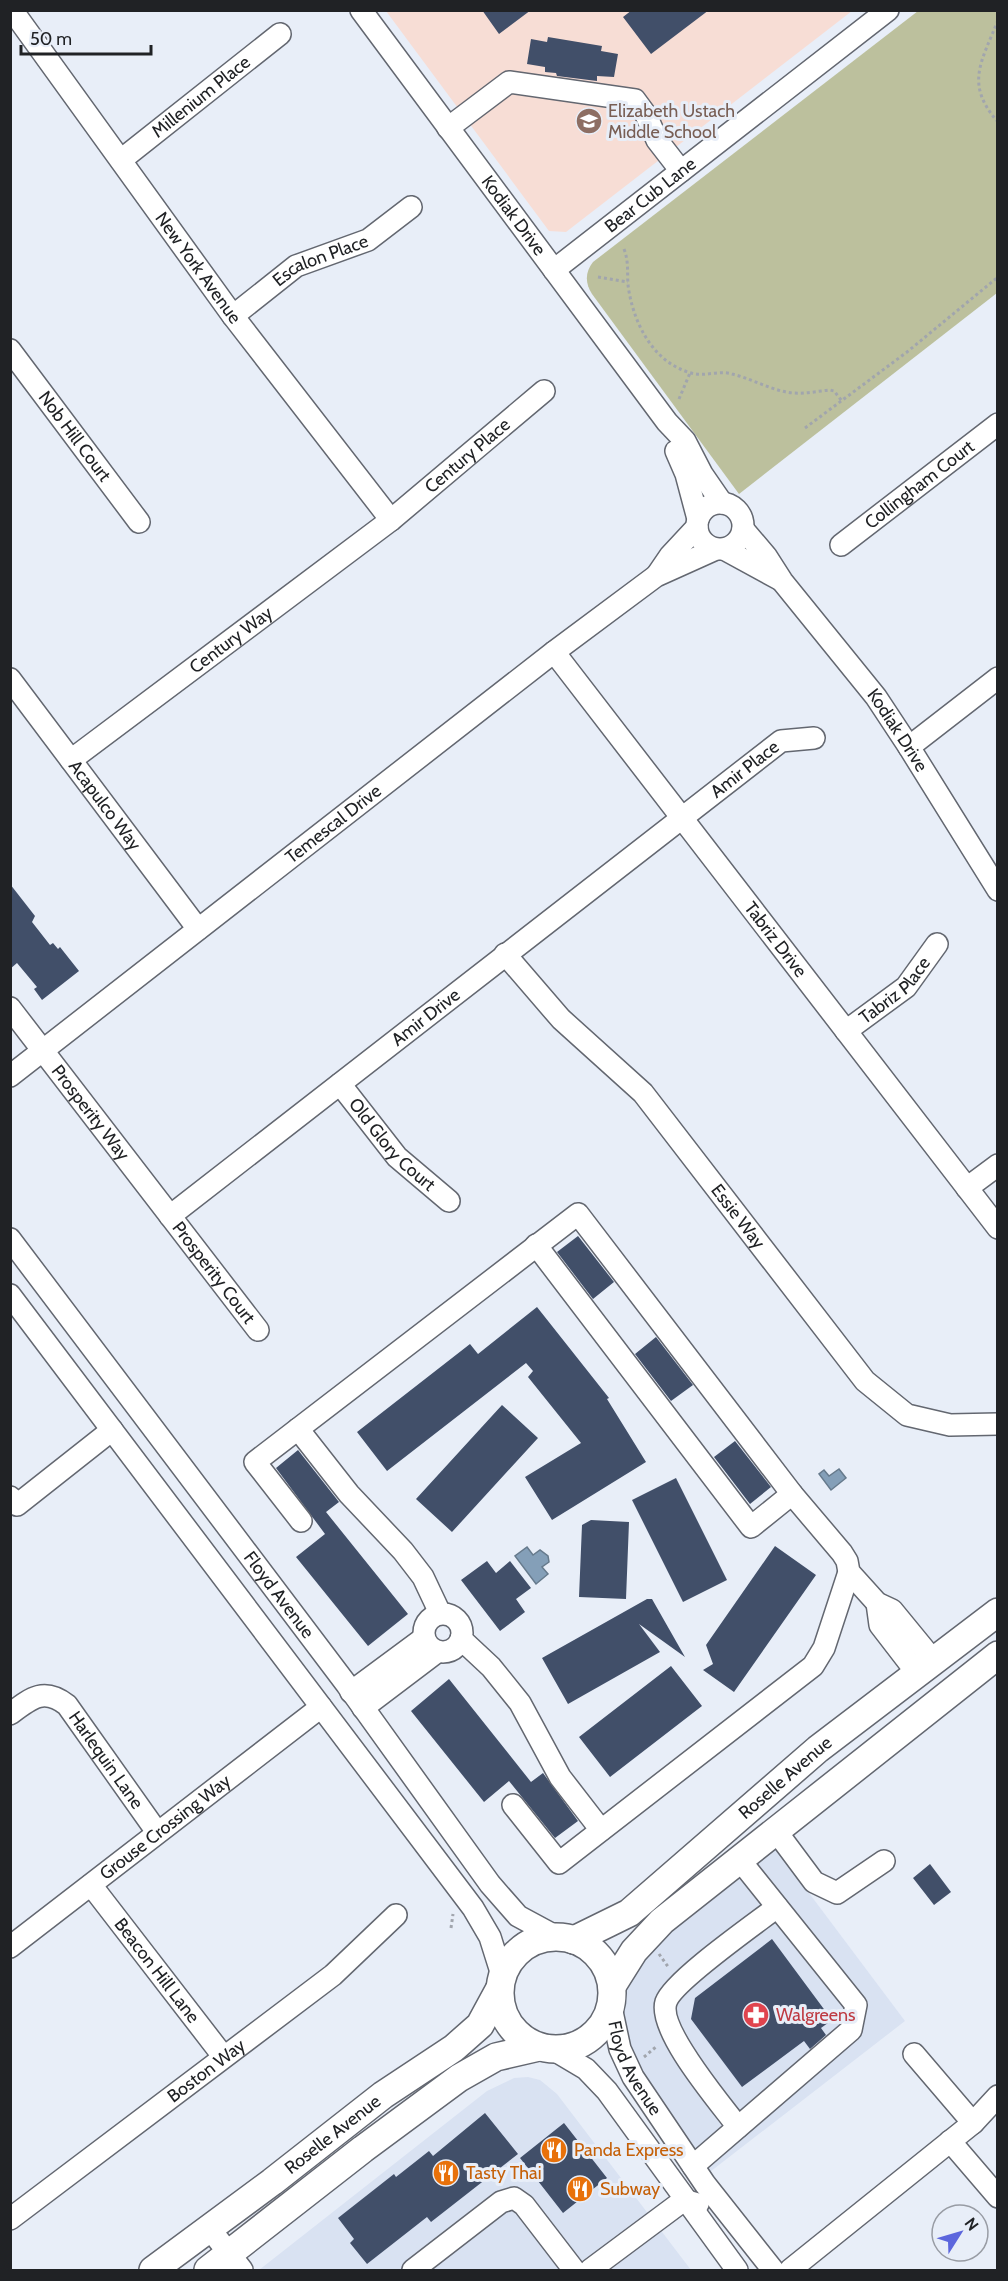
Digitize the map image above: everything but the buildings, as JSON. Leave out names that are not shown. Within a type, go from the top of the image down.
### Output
[{"type":"main road","name":"Roselle Avenue","points":[[565,1938],[629,1913],[818,1749],[998,1612]]},
{"type":"main road","name":"Roselle Avenue","points":[[611,1997],[634,1951],[653,1929],[739,1859],[994,1664]]},
{"type":"main road","points":[[565,1938],[590,1948],[599,1957],[610,1976],[611,1997],[604,2023],[593,2036],[571,2048],[546,2048],[518,2035],[510,2025],[500,2002],[501,1983],[508,1964],[521,1949],[537,1940],[565,1938]]},
{"type":"main road","name":"Roselle Avenue","points":[[153,2271],[383,2095],[454,2048],[471,2034],[486,2017],[501,1983]]},
{"type":"main road","name":"Roselle Avenue","points":[[208,2271],[236,2262],[363,2149],[459,2078],[496,2057],[546,2048]]},
{"type":"street","name":"New York Avenue","points":[[12,10],[233,316],[391,520]]},
{"type":"street","name":"Kodiak Drive","points":[[361,10],[668,422],[685,441],[702,474],[722,503]]},
{"type":"street","name":"Bear Cub Lane","points":[[554,270],[888,10]]},
{"type":"street","name":"Millenium Place","points":[[121,160],[280,34]]},
{"type":"street","points":[[448,128],[509,82],[635,100],[646,115],[657,140],[681,171]]},
{"type":"street","name":"Escalon Place","points":[[233,316],[296,267],[368,240],[411,207]]},
{"type":"street","name":"Nob Hill Court","points":[[10,350],[139,522]]},
{"type":"street","name":"Century Place","points":[[391,520],[544,391]]},
{"type":"street","name":"Kodiak Drive","points":[[668,422],[674,448],[686,474],[697,523]]},
{"type":"street","name":"Collingham Court","points":[[841,545],[998,424]]},
{"type":"street","points":[[722,503],[735,508],[743,521],[743,529],[737,542],[720,549],[703,542],[697,523],[707,507],[722,503]]},
{"type":"street","name":"Century Way","points":[[71,760],[391,520]]},
{"type":"street","name":"Temescal Drive","points":[[656,576],[697,523]]},
{"type":"street","name":"Kodiak Drive","points":[[743,529],[876,698],[998,890]]},
{"type":"street","name":"Kodiak Drive","points":[[720,549],[782,581]]},
{"type":"street","name":"Temescal Drive","points":[[10,1076],[554,652],[656,576],[720,549]]},
{"type":"street","name":"Tabriz Drive","points":[[554,652],[998,1228]]},
{"type":"street","points":[[909,747],[998,678]]},
{"type":"street","name":"Acapulco Way","points":[[10,679],[198,930]]},
{"type":"street","name":"Amir Place","points":[[681,817],[781,741],[814,738]]},
{"type":"street","name":"Amir Drive","points":[[170,1216],[681,817]]},
{"type":"street","name":"Tabriz Place","points":[[846,1031],[906,987],[937,944]]},
{"type":"street","name":"Essie Way","points":[[505,954],[561,1019],[643,1093],[865,1381],[907,1415],[950,1425],[998,1424]]},
{"type":"street","name":"Prosperity Way","points":[[10,1008],[170,1216]]},
{"type":"street","name":"Old Glory Court","points":[[340,1084],[397,1157],[449,1201]]},
{"type":"street","points":[[967,1188],[998,1165]]},
{"type":"street","points":[[301,1521],[255,1461],[578,1214],[792,1494],[842,1553],[849,1572],[824,1648],[813,1666],[559,1863],[513,1805]]},
{"type":"street","name":"Prosperity Court","points":[[170,1216],[258,1330]]},
{"type":"street","name":"Floyd Avenue","points":[[10,1239],[357,1700],[510,1909],[527,1922],[565,1938]]},
{"type":"street","points":[[536,1245],[751,1527],[792,1494]]},
{"type":"street","name":"Floyd Avenue","points":[[10,1295],[473,1908],[490,1936],[501,1983]]},
{"type":"street","points":[[298,1429],[349,1494],[403,1551],[423,1577],[440,1613]]},
{"type":"street","points":[[13,1504],[112,1430]]},
{"type":"street","points":[[849,1572],[877,1603],[892,1610],[925,1667]]},
{"type":"street","points":[[357,1700],[430,1645],[452,1650],[461,1639],[460,1623],[448,1614],[440,1613],[427,1620],[423,1627],[430,1645]]},
{"type":"street","points":[[461,1639],[491,1666],[520,1703],[560,1777],[601,1830]]},
{"type":"street","name":"Harlequin Lane","points":[[10,1714],[36,1696],[49,1696],[67,1705],[157,1832]]},
{"type":"street","name":"Grouse Crossing Way","points":[[10,1947],[321,1707]]},
{"type":"street","points":[[776,1831],[814,1882],[837,1893],[884,1861]]},
{"type":"street","points":[[693,2166],[851,2030],[856,2005],[739,1859]]},
{"type":"street","name":"Beacon Hill Lane","points":[[91,1885],[223,2056]]},
{"type":"street","points":[[738,2127],[677,2045],[668,2023],[665,2004],[673,1990],[689,1975],[777,1907]]},
{"type":"street","name":"Boston Way","points":[[10,2219],[333,1975],[396,1915]]},
{"type":"street","name":"Floyd Avenue","points":[[611,1997],[616,2034],[626,2063],[659,2118],[772,2271]]},
{"type":"street","name":"Floyd Avenue","points":[[546,2048],[586,2069],[607,2091],[737,2271]]},
{"type":"street","points":[[914,2054],[973,2123]]},
{"type":"street","points":[[790,2271],[973,2123],[997,2099]]},
{"type":"street","points":[[950,2141],[998,2198]]},
{"type":"street","points":[[413,2271],[501,2202],[514,2198],[524,2205],[574,2271]]},
{"type":"street","points":[[590,2271],[684,2200],[701,2205],[750,2271]]},
{"type":"street","points":[[210,2229],[236,2262]]},
{"type":"path","points":[[998,20],[980,68],[977,83],[982,102],[998,122]]},
{"type":"path","points":[[624,249],[632,308],[647,341],[664,358],[690,373],[733,374],[787,392],[830,390],[834,391],[842,401]]},
{"type":"path","points":[[598,277],[628,282]]},
{"type":"path","points":[[805,428],[907,352],[998,277]]},
{"type":"path","points":[[679,399],[690,373]]},
{"type":"path","points":[[656,1950],[673,1972]]},
{"type":"path","points":[[642,2058],[664,2042]]},
{"type":"shaded area","name":"Elizabeth Ustach Middle School","points":[[386,11],[852,11],[566,232],[549,231]]},
{"type":"shaded area","points":[[770,1841],[905,2021],[706,2175],[641,2076],[621,2026],[630,1968]]},
{"type":"shaded area","points":[[528,2077],[540,2080],[557,2094],[691,2270],[259,2270],[487,2091],[514,2078]]},
{"type":"green space","points":[[918,11],[997,11],[997,293],[739,494],[592,294],[587,282],[588,270],[593,262]]},
{"type":"water","points":[[839,1469],[846,1478],[831,1490],[819,1474],[824,1470],[829,1476]]},
{"type":"water","points":[[527,1547],[533,1555],[540,1550],[548,1556],[549,1562],[542,1567],[548,1574],[536,1584],[515,1556]]},
{"type":"place","name":"Elizabeth Ustach Middle School","points":[[589,121]]},
{"type":"place","name":"Walgreens","points":[[756,2015]]},
{"type":"place","name":"Panda Express","points":[[554,2150]]},
{"type":"place","name":"Tasty Thai","points":[[446,2173]]},
{"type":"place","name":"Subway","points":[[580,2189]]}]
